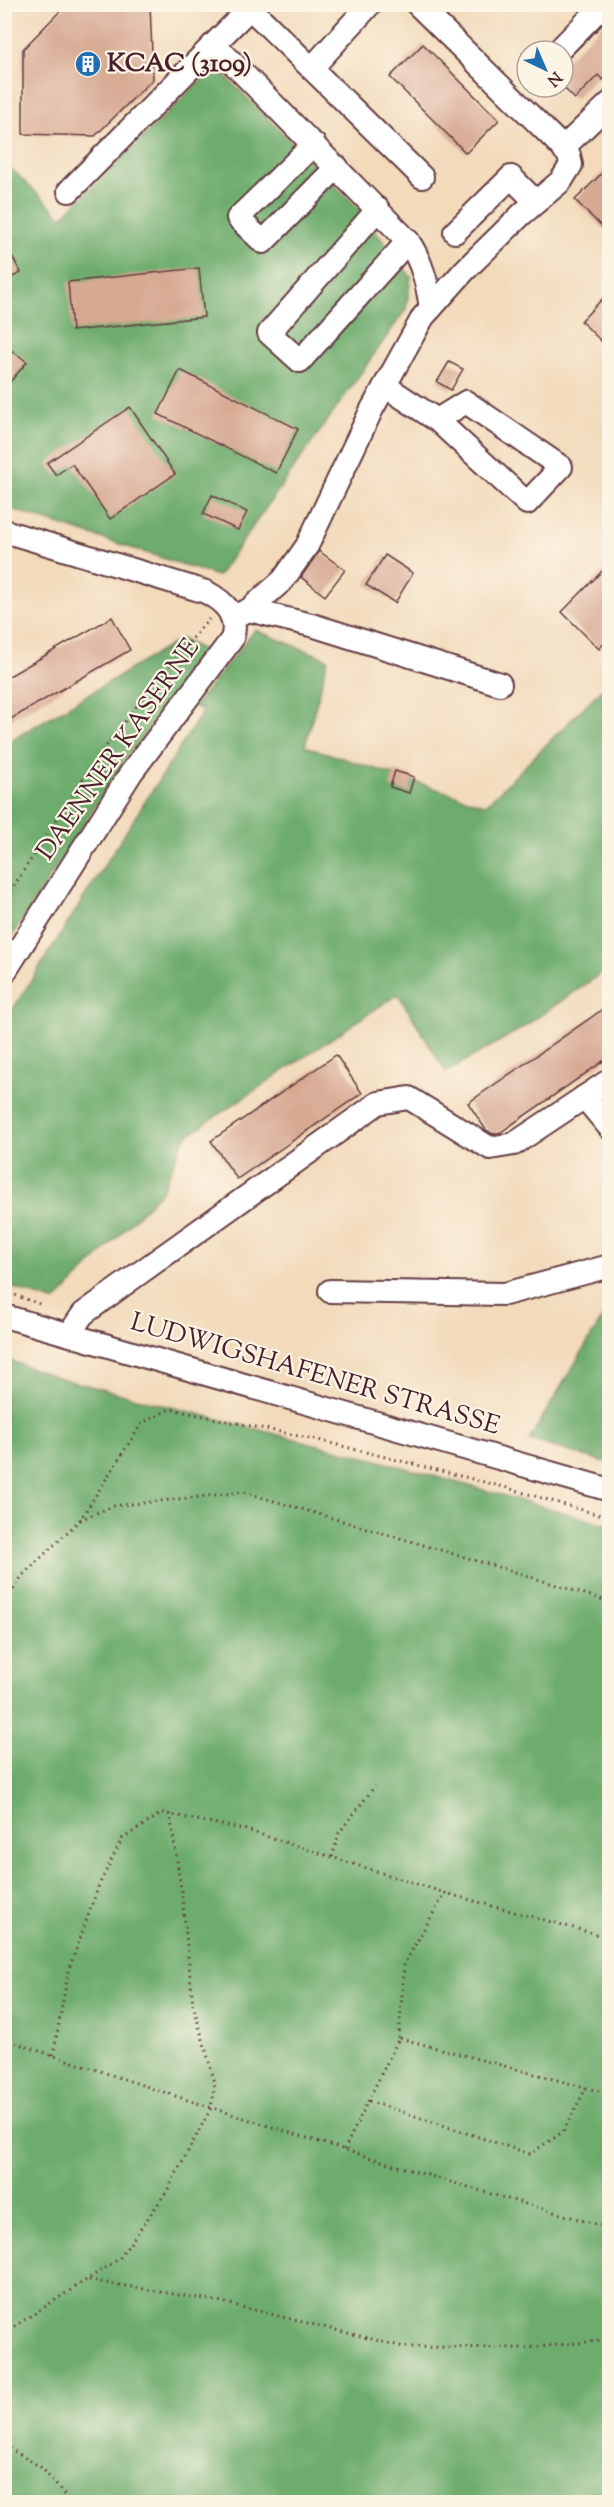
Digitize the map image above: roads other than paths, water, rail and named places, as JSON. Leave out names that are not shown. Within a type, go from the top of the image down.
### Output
[{"type":"street","points":[[312,68],[370,4]]},
{"type":"street","points":[[417,4],[515,86]]},
{"type":"street","points":[[570,39],[604,4]]},
{"type":"street","points":[[69,191],[214,44],[248,6],[422,177]]},
{"type":"street","points":[[214,44],[408,241],[420,259],[432,308]]},
{"type":"street","points":[[230,615],[283,580],[308,546],[385,386],[423,317],[465,270],[561,181],[571,165],[569,156],[527,99]]},
{"type":"street","points":[[563,148],[609,104]]},
{"type":"street","points":[[314,144],[238,218],[263,242],[336,167]]},
{"type":"street","points":[[455,232],[511,177],[536,202]]},
{"type":"street","points":[[378,209],[269,333],[300,361],[408,241]]},
{"type":"street","points":[[385,386],[437,420],[527,503],[561,467],[466,402],[437,420]]},
{"type":"street","points":[[4,531],[206,592],[223,603],[230,615]]},
{"type":"street","points":[[230,615],[315,626],[500,684]]},
{"type":"street","name":"DAENNER KASERNE","points":[[4,973],[131,773],[232,639],[234,626],[230,615]]},
{"type":"street","points":[[70,1333],[83,1314],[108,1295],[378,1103],[409,1098],[490,1148],[514,1144],[609,1080]]},
{"type":"street","points":[[584,1097],[609,1128]]},
{"type":"street","points":[[330,1291],[505,1294],[609,1266]]},
{"type":"street","name":"LUDWIGSHAFENER STRASSE","points":[[4,1316],[70,1333],[609,1490]]},
{"type":"place","name":"KCAC (3109)","points":[[88,64]]}]
